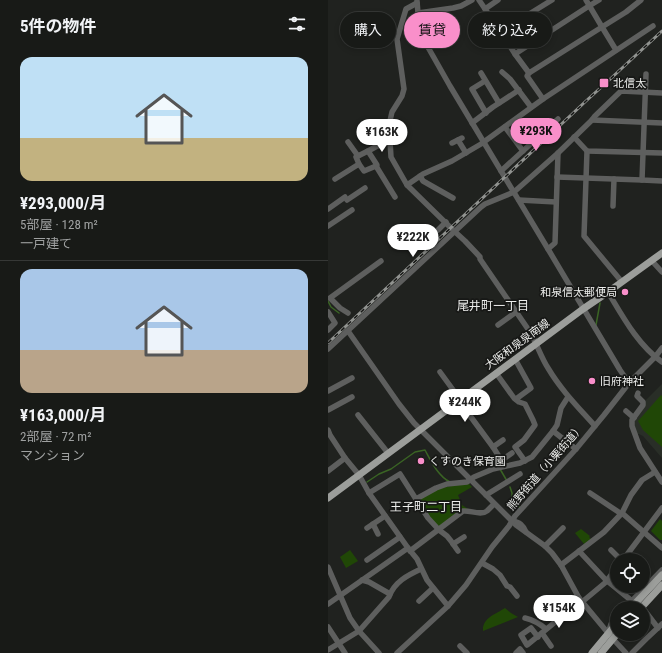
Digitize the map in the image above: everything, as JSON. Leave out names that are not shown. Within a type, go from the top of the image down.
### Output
[{"type":"main road","name":"大阪和泉泉南線","points":[[328,498],[583,309],[662,254]]},
{"type":"main road","points":[[634,601],[662,575]]},
{"type":"main road","points":[[650,601],[662,585]]},
{"type":"main road","points":[[592,653],[610,637]]},
{"type":"main road","points":[[601,653],[610,638]]},
{"type":"street","points":[[425,12],[453,8],[472,0]]},
{"type":"street","points":[[479,0],[487,12]]},
{"type":"street","points":[[485,9],[498,0]]},
{"type":"street","points":[[532,12],[552,0]]},
{"type":"street","points":[[586,0],[616,50]]},
{"type":"street","points":[[515,54],[599,0]]},
{"type":"street","points":[[529,73],[626,12],[641,0]]},
{"type":"street","points":[[417,2],[418,12]]},
{"type":"street","points":[[417,2],[406,10],[397,39],[404,89],[402,96],[392,112],[389,125],[391,157],[407,185],[480,257],[530,332],[547,367],[561,389],[595,426]]},
{"type":"street","points":[[407,185],[420,176],[452,161],[484,143],[531,107],[653,26]]},
{"type":"street","points":[[429,48],[501,172],[628,383]]},
{"type":"street","points":[[511,48],[529,73],[527,76],[543,99]]},
{"type":"street","points":[[502,72],[510,78],[531,107]]},
{"type":"street","points":[[481,73],[499,103]]},
{"type":"street","points":[[642,180],[646,74]]},
{"type":"street","points":[[485,81],[472,89],[486,113]]},
{"type":"street","points":[[615,81],[623,89],[621,91]]},
{"type":"street","points":[[472,123],[518,90]]},
{"type":"street","points":[[328,349],[481,207],[514,192],[558,153],[621,91],[662,93]]},
{"type":"street","points":[[501,172],[558,119]]},
{"type":"street","points":[[592,120],[662,123]]},
{"type":"street","points":[[505,127],[523,151]]},
{"type":"street","points":[[574,137],[587,151],[584,236],[622,282]]},
{"type":"street","points":[[452,143],[460,139],[466,153]]},
{"type":"street","points":[[348,142],[358,156],[356,157],[364,171],[376,166]]},
{"type":"street","points":[[358,156],[381,144],[390,142]]},
{"type":"street","points":[[368,151],[395,197]]},
{"type":"street","points":[[587,151],[662,153]]},
{"type":"street","points":[[548,250],[555,243],[558,153]]},
{"type":"street","points":[[335,179],[359,164]]},
{"type":"street","points":[[420,176],[423,181],[453,198]]},
{"type":"street","points":[[557,178],[662,181]]},
{"type":"street","points":[[613,206],[614,179]]},
{"type":"street","points":[[328,209],[365,188]]},
{"type":"street","points":[[519,200],[556,202]]},
{"type":"street","points":[[328,226],[352,210]]},
{"type":"street","points":[[438,230],[446,222]]},
{"type":"street","points":[[348,313],[340,308],[330,298],[381,261]]},
{"type":"street","points":[[652,261],[662,272]]},
{"type":"street","points":[[608,292],[622,316],[639,340],[655,357],[662,362]]},
{"type":"street","points":[[328,312],[336,323],[328,330]]},
{"type":"street","points":[[498,325],[516,312]]},
{"type":"street","points":[[348,331],[414,424],[516,525],[545,546],[552,553],[561,565],[581,600],[610,633]]},
{"type":"street","name":"熊野街道（小栗街道）","points":[[397,653],[448,606],[469,582],[515,516],[576,449],[628,383],[655,357],[662,348]]},
{"type":"street","points":[[515,359],[530,388],[516,400]]},
{"type":"street","points":[[440,372],[447,378],[468,413],[505,466]]},
{"type":"street","points":[[496,373],[516,400],[525,404],[535,426],[524,440],[515,447],[525,461]]},
{"type":"street","points":[[328,391],[352,378]]},
{"type":"street","points":[[638,393],[637,396],[643,402],[643,405],[634,418],[632,426],[640,448],[662,482]]},
{"type":"street","points":[[328,410],[352,396]]},
{"type":"street","points":[[416,499],[447,484],[467,482],[474,477],[494,469],[520,463],[532,457],[557,425],[561,408],[568,397]]},
{"type":"street","points":[[626,411],[634,418]]},
{"type":"street","points":[[358,414],[388,453]]},
{"type":"street","points":[[328,430],[345,458],[359,475],[369,493],[417,559],[432,588],[448,606]]},
{"type":"street","points":[[553,431],[576,449]]},
{"type":"street","points":[[493,447],[503,440]]},
{"type":"street","points":[[502,460],[512,453]]},
{"type":"street","points":[[328,471],[345,458]]},
{"type":"street","points":[[561,565],[604,532],[622,512],[631,495],[642,480],[655,472]]},
{"type":"street","points":[[369,493],[400,474],[428,518],[447,536],[458,551]]},
{"type":"street","points":[[486,496],[520,474]]},
{"type":"street","points":[[590,492],[620,513],[622,512],[662,548]]},
{"type":"street","points":[[328,604],[439,530],[463,510],[483,513],[494,504]]},
{"type":"street","points":[[628,553],[662,508]]},
{"type":"street","points":[[367,528],[385,516]]},
{"type":"street","points":[[373,524],[378,534]]},
{"type":"street","points":[[545,546],[563,528]]},
{"type":"street","points":[[367,560],[400,537]]},
{"type":"street","points":[[453,544],[464,538]]},
{"type":"street","points":[[611,550],[614,553]]},
{"type":"street","points":[[579,551],[628,601]]},
{"type":"street","points":[[482,563],[500,575],[507,586],[510,587],[517,596]]},
{"type":"street","points":[[328,567],[350,618],[358,631],[379,653]]},
{"type":"street","points":[[328,650],[358,631],[389,597],[396,584],[421,569]]},
{"type":"street","points":[[634,601],[662,570]]},
{"type":"street","points":[[542,633],[555,622],[565,609],[581,600],[610,576]]},
{"type":"street","points":[[362,580],[369,582],[390,594]]},
{"type":"street","points":[[419,602],[432,588]]},
{"type":"street","points":[[632,653],[660,626],[650,617]]},
{"type":"street","points":[[525,618],[539,623],[542,633],[551,646]]},
{"type":"street","points":[[329,629],[345,653]]},
{"type":"street","points":[[617,641],[626,653]]},
{"type":"street","points":[[460,646],[468,653]]},
{"type":"street","points":[[516,653],[520,650],[523,653]]},
{"type":"shaded area","points":[[662,384],[662,458],[643,436],[637,434],[633,424],[645,401]]},
{"type":"green space","points":[[661,395],[662,447],[643,430],[638,421]]},
{"type":"green space","points":[[468,483],[472,487],[458,495],[462,505],[468,509],[440,527],[433,522],[419,498],[436,489]]},
{"type":"green space","points":[[660,519],[662,521],[662,540],[660,540],[651,531]]},
{"type":"green space","points":[[581,529],[590,536],[589,537],[591,539],[584,544],[575,533]]},
{"type":"green space","points":[[350,550],[358,561],[346,568],[340,557]]},
{"type":"green space","points":[[505,608],[518,617],[483,631],[483,627],[487,620]]},
{"type":"waterway","points":[[328,301],[331,307],[339,313]]},
{"type":"waterway","points":[[596,325],[600,303]]},
{"type":"waterway","points":[[367,482],[379,474],[391,469],[415,452],[425,450],[438,472],[450,482]]},
{"type":"waterway","points":[[500,469],[507,481]]},
{"type":"waterway","points":[[510,487],[512,498],[520,508]]},
{"type":"railway","points":[[328,343],[662,31]]},
{"type":"place","name":"北信太","points":[[604,83]]},
{"type":"place","name":"和泉信太郵便局","points":[[625,292]]},
{"type":"place","name":"旧府神社","points":[[592,381]]},
{"type":"place","name":"くすのき保育園","points":[[421,461]]},
{"type":"district","name":"尾井町一丁目","points":[[493,306]]},
{"type":"district","name":"王子町二丁目","points":[[426,507]]}]
